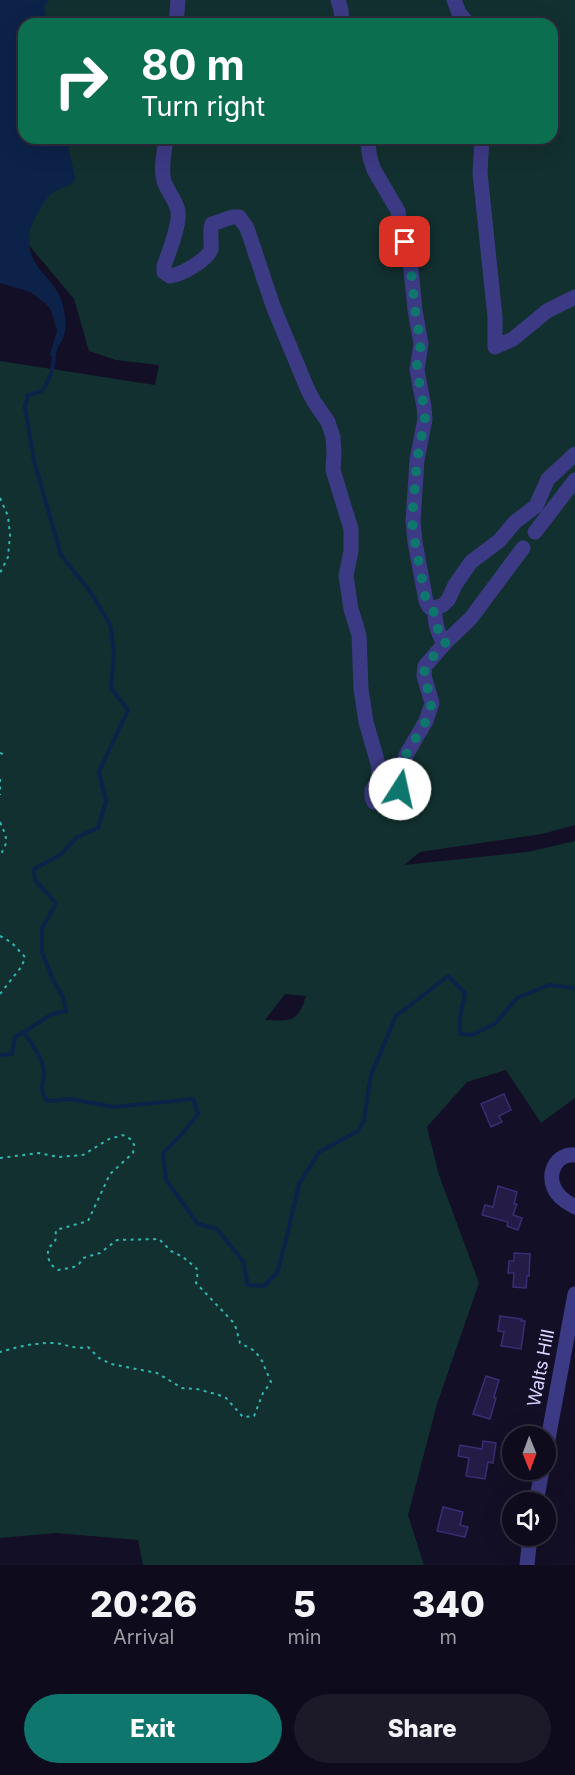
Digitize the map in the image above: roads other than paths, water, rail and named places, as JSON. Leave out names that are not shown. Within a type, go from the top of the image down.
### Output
[{"type":"street","points":[[176,18],[178,0]]},
{"type":"street","points":[[338,0],[342,18]]},
{"type":"street","points":[[454,0],[463,18]]},
{"type":"street","points":[[165,144],[164,182],[178,212],[164,272],[171,276],[176,275],[198,263],[211,251],[212,224],[232,217],[239,218],[247,228],[273,306],[307,388],[328,422],[333,437],[333,470],[351,529],[351,551],[346,576],[351,609],[359,636],[361,689],[366,722],[379,767],[378,781],[372,790],[374,802],[387,804],[398,797],[406,755],[426,721],[432,703],[424,676],[425,666],[477,611],[523,548]]},
{"type":"street","points":[[369,144],[372,164],[398,211],[401,234],[409,249],[421,344],[417,370],[425,419],[417,460],[412,521],[426,601],[434,611],[439,635],[443,642],[446,642]]},
{"type":"street","points":[[482,144],[480,173],[495,347],[513,339],[547,311],[575,297]]},
{"type":"street","points":[[434,611],[448,600],[471,562],[500,541],[515,522],[536,506],[548,479],[575,454]]},
{"type":"street","points":[[535,532],[575,480]]},
{"type":"street","points":[[575,1155],[562,1158],[554,1166],[551,1174],[554,1188],[565,1201],[575,1207],[575,1214]]},
{"type":"street","name":"Walts Hill","points":[[550,1426],[575,1294]]},
{"type":"street","points":[[527,1565],[529,1546]]},
{"type":"water","points":[[0,0],[49,0],[44,6],[46,18],[18,18],[18,144],[67,144],[75,177],[72,184],[48,197],[36,216],[30,232],[33,259],[58,293],[62,303],[64,336],[56,352],[49,357],[57,331],[51,310],[30,292],[0,283]]},
{"type":"waterway","points":[[54,348],[53,366],[48,380],[42,391],[28,395],[25,407],[34,461],[61,555],[89,590],[110,624],[114,653],[111,688],[128,710],[99,772],[106,801],[98,828],[77,837],[60,855],[34,869],[35,880],[56,903],[42,929],[42,952],[53,980],[63,997],[66,1011],[52,1014],[24,1032],[41,1061],[44,1072],[42,1089],[47,1101],[70,1099],[114,1107],[193,1099],[198,1114],[163,1153],[166,1180],[198,1224],[217,1229],[243,1261],[248,1285],[264,1286],[277,1273],[299,1184],[319,1152],[358,1131],[364,1120],[371,1075],[396,1016],[448,976],[465,993],[460,1018],[460,1034],[472,1035],[496,1023],[517,998],[549,985],[575,988]]},
{"type":"waterway","points":[[0,1055],[12,1054],[15,1037],[24,1032]]}]
